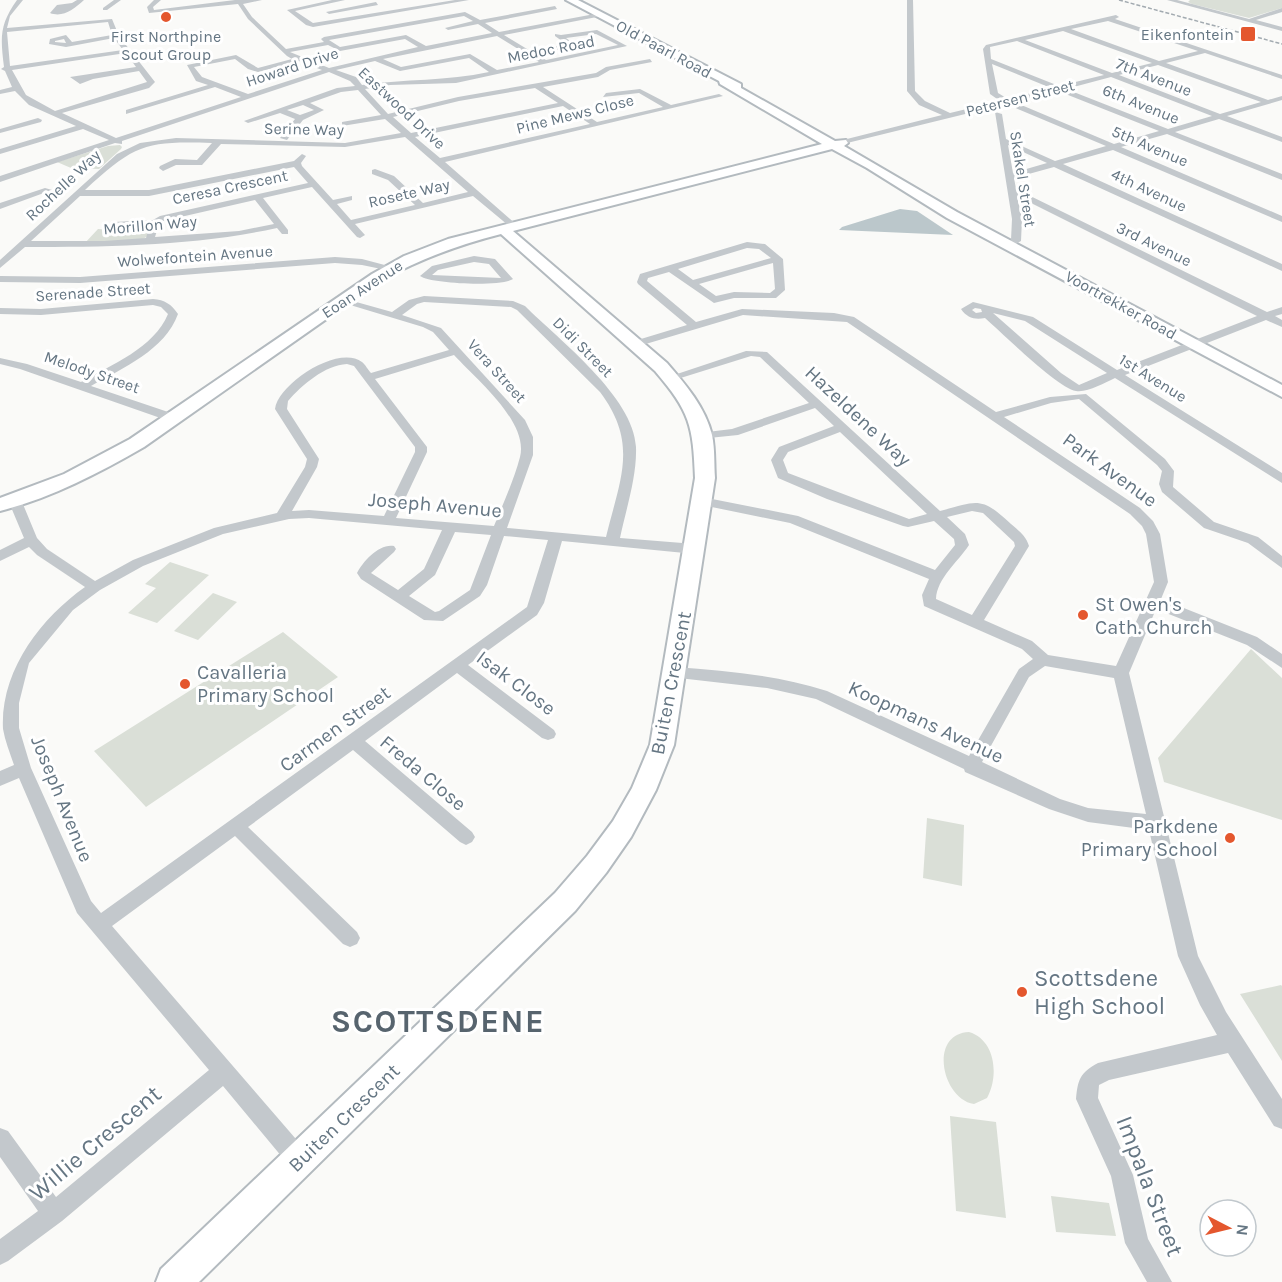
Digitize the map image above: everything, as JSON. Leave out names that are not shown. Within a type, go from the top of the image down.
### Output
[{"type":"street","points":[[0,92],[15,89],[5,69],[1,31],[5,19],[20,0]]},
{"type":"street","points":[[74,5],[81,0]]},
{"type":"street","points":[[105,9],[118,0]]},
{"type":"street","points":[[158,0],[150,7],[150,11],[259,0]]},
{"type":"street","points":[[342,0],[291,9],[308,24],[318,24],[466,0]]},
{"type":"street","points":[[448,28],[555,8],[542,0]]},
{"type":"street","name":"Old Paarl Road","points":[[572,0],[724,82],[748,98],[838,144]]},
{"type":"street","points":[[910,0],[911,91],[922,103],[949,116]]},
{"type":"street","points":[[1170,0],[1185,1],[1282,29]]},
{"type":"street","name":"Eastwood Drive","points":[[239,1],[250,18],[285,51],[299,59],[353,78],[371,103],[475,193],[509,228]]},
{"type":"street","points":[[318,14],[376,4]]},
{"type":"street","points":[[505,7],[519,16]]},
{"type":"street","points":[[1251,20],[1281,11]]},
{"type":"street","points":[[0,13],[10,12]]},
{"type":"street","points":[[426,48],[408,37],[342,49],[335,48],[324,38],[468,14],[546,63]]},
{"type":"street","name":"Howard Drive","points":[[0,179],[332,69],[402,52],[600,15]]},
{"type":"street","points":[[300,17],[309,16]]},
{"type":"street","points":[[1006,101],[994,94],[988,46],[1113,18],[1282,77]]},
{"type":"street","points":[[1,31],[112,20],[116,36],[150,81],[148,85],[55,113]]},
{"type":"street","points":[[532,54],[572,45],[544,27]]},
{"type":"street","points":[[1064,29],[1282,107]]},
{"type":"street","name":"Medoc Road","points":[[248,121],[340,90],[361,87],[413,86],[451,81],[624,46],[599,32],[561,37]]},
{"type":"street","points":[[69,43],[116,36]]},
{"type":"street","name":"7th Avenue","points":[[1017,39],[1282,140]]},
{"type":"street","points":[[381,41],[402,52]]},
{"type":"street","points":[[285,51],[330,44]]},
{"type":"street","points":[[5,69],[127,51]]},
{"type":"street","name":"Petersen Street","points":[[838,144],[1206,51]]},
{"type":"street","points":[[248,97],[199,79],[189,65],[234,57],[258,70],[299,59]]},
{"type":"street","points":[[375,58],[398,69],[472,57],[496,73]]},
{"type":"street","name":"6th Avenue","points":[[988,60],[1282,177]]},
{"type":"street","points":[[345,124],[598,75],[607,69],[650,61]]},
{"type":"street","points":[[435,62],[444,67],[452,66]]},
{"type":"street","points":[[617,67],[633,76]]},
{"type":"street","points":[[91,76],[140,69]]},
{"type":"street","points":[[129,112],[214,85]]},
{"type":"street","points":[[538,87],[594,123]]},
{"type":"street","name":"Rochelle Way","points":[[15,89],[25,99],[135,149]]},
{"type":"street","points":[[606,95],[640,91],[669,107]]},
{"type":"street","name":"Pine Mews Close","points":[[439,161],[589,128],[594,123],[719,96]]},
{"type":"street","points":[[1009,177],[1282,99]]},
{"type":"street","name":"5th Avenue","points":[[1006,101],[1282,219]]},
{"type":"street","points":[[284,138],[300,117],[320,109],[303,102]]},
{"type":"street","name":"Serine Way","points":[[135,149],[165,141],[350,145],[563,104]]},
{"type":"street","points":[[280,110],[300,117]]},
{"type":"street","name":"Skakel Street","points":[[998,114],[1018,235],[1016,241],[1009,244]]},
{"type":"street","points":[[0,131],[38,120]]},
{"type":"street","points":[[0,152],[83,126]]},
{"type":"street","points":[[198,141],[206,132]]},
{"type":"street","name":"4th Avenue","points":[[1003,140],[1282,268]]},
{"type":"street","points":[[199,162],[219,141]]},
{"type":"street","points":[[77,193],[149,194],[252,168],[297,163],[312,144]]},
{"type":"street","name":"Voortrekker Road","points":[[838,144],[960,218],[1282,392]]},
{"type":"street","name":"Eoan Avenue","points":[[8,503],[104,462],[173,418],[391,268],[439,247],[838,144]]},
{"type":"street","name":"Rochelle Way","points":[[0,265],[118,156],[135,149]]},
{"type":"street","points":[[297,163],[360,236]]},
{"type":"street","points":[[375,172],[391,178],[422,206]]},
{"type":"street","name":"Ceresa Crescent","points":[[114,225],[155,223],[164,217],[314,184]]},
{"type":"street","points":[[0,206],[48,190]]},
{"type":"street","name":"3rd Avenue","points":[[1012,190],[1282,324]]},
{"type":"street","name":"Rosete Way","points":[[349,223],[475,193]]},
{"type":"street","name":"Morillon Way","points":[[22,244],[88,245],[283,229],[257,197]]},
{"type":"street","points":[[330,203],[349,198]]},
{"type":"street","name":"Ceresa Crescent","points":[[150,240],[155,223]]},
{"type":"street","name":"Buiten Crescent","points":[[174,1282],[565,902],[624,830],[653,770],[662,745],[702,501],[706,466],[703,436],[689,401],[671,378],[509,228]]},
{"type":"street","points":[[670,268],[714,300],[734,295],[775,295],[780,290],[778,259],[762,246],[756,245],[670,268],[644,276],[642,282],[693,325]]},
{"type":"street","points":[[482,259],[492,261],[509,278],[503,281],[473,280],[432,278],[425,276],[435,268],[482,259]]},
{"type":"street","points":[[692,284],[778,259]]},
{"type":"street","name":"Wolwefontein Avenue","points":[[0,279],[80,280],[335,260],[362,262],[391,268]]},
{"type":"street","points":[[464,300],[473,280]]},
{"type":"street","name":"Didi Street","points":[[394,315],[410,303],[421,299],[505,302],[519,307],[604,390],[617,407],[629,435],[630,457],[612,542]]},
{"type":"street","name":"Vera Street","points":[[342,301],[434,328],[519,420],[527,437],[527,454],[478,590],[443,616],[429,616],[364,573],[367,567],[390,549]]},
{"type":"street","name":"Serenade Street","points":[[0,311],[41,312],[158,302],[168,306],[173,314],[171,321],[154,341],[82,386]]},
{"type":"street","points":[[994,416],[1077,392],[1282,310]]},
{"type":"street","name":"Park Avenue","points":[[635,344],[728,314],[750,311],[850,319],[994,416],[1142,517],[1153,534],[1161,582],[1121,673]]},
{"type":"street","name":"1st Avenue","points":[[1077,392],[986,313],[1004,312],[1029,319],[1282,479]]},
{"type":"street","points":[[370,377],[457,351]]},
{"type":"street","name":"Hazeldene Way","points":[[671,378],[750,353],[760,353],[963,541],[961,548],[931,587],[929,602],[975,623]]},
{"type":"street","name":"Melody Street","points":[[0,361],[23,366],[173,418]]},
{"type":"street","points":[[282,517],[313,459],[281,409],[283,398],[333,362],[355,362],[370,377],[421,447],[421,452],[388,521]]},
{"type":"street","points":[[1077,392],[1161,462],[1168,471],[1165,484],[1167,489],[1183,504],[1216,528],[1253,540],[1282,563]]},
{"type":"street","points":[[703,436],[734,432],[816,404]]},
{"type":"street","points":[[842,428],[783,450],[777,460],[782,475],[898,521],[914,522],[972,507],[987,509],[1022,543],[1014,561],[975,623],[1027,645],[1044,660],[1121,673],[1188,956],[1234,1042],[1282,1118]]},
{"type":"street","points":[[702,501],[793,519],[938,577]]},
{"type":"street","points":[[8,503],[31,540],[42,552],[95,587]]},
{"type":"street","name":"Joseph Avenue","points":[[300,1161],[84,907],[23,768],[11,728],[11,703],[22,661],[55,618],[68,606],[95,587],[138,563],[219,531],[282,517],[303,514],[695,549]]},
{"type":"street","points":[[398,597],[430,572],[450,527]]},
{"type":"street","name":"Carmen Street","points":[[98,926],[458,666],[535,607],[556,537]]},
{"type":"street","points":[[0,556],[31,540]]},
{"type":"street","points":[[1153,602],[1252,641],[1282,662]]},
{"type":"street","points":[[971,767],[1024,673],[1033,665],[1044,660]]},
{"type":"street","name":"Isak Close","points":[[458,666],[548,734]]},
{"type":"street","name":"Koopmans Avenue","points":[[675,672],[762,680],[799,688],[821,695],[971,767],[1075,812],[1156,823]]},
{"type":"street","name":"Freda Close","points":[[353,741],[466,837]]},
{"type":"street","points":[[0,779],[23,768]]},
{"type":"street","points":[[236,826],[350,938]]},
{"type":"street","name":"Impala Street","points":[[1160,1282],[1137,1243],[1122,1175],[1089,1106],[1088,1085],[1092,1078],[1105,1070],[1234,1042]]},
{"type":"street","name":"Willie Crescent","points":[[0,1253],[54,1213],[223,1072]]},
{"type":"street","points":[[0,1139],[54,1213]]},
{"type":"shaded area","points":[[1190,0],[1282,0],[1282,8],[1249,18],[1192,4],[1188,2]]},
{"type":"shaded area","points":[[120,145],[121,149],[99,169],[71,168],[57,162],[108,146]]},
{"type":"shaded area","points":[[900,209],[917,211],[953,235],[839,230],[842,227]]},
{"type":"shaded area","points":[[127,226],[149,226],[148,236],[141,240],[84,244],[98,229],[115,230]]},
{"type":"shaded area","points":[[170,562],[209,575],[157,623],[128,613],[156,588],[145,584]]},
{"type":"shaded area","points":[[213,593],[237,602],[198,640],[174,631]]},
{"type":"shaded area","points":[[283,632],[338,677],[146,807],[94,751]]},
{"type":"shaded area","points":[[1251,649],[1282,678],[1282,820],[1164,782],[1158,758]]},
{"type":"shaded area","points":[[927,818],[964,825],[962,886],[923,878]]},
{"type":"shaded area","points":[[1282,986],[1282,1061],[1240,994]]},
{"type":"shaded area","points":[[969,1032],[978,1036],[985,1043],[993,1060],[994,1070],[987,1098],[974,1104],[963,1100],[954,1091],[944,1067],[944,1054],[948,1043],[956,1035]]},
{"type":"shaded area","points":[[950,1116],[996,1122],[1006,1218],[956,1211]]},
{"type":"shaded area","points":[[1051,1196],[1109,1203],[1116,1236],[1056,1232]]},
{"type":"railway","points":[[1119,0],[1282,44]]},
{"type":"place","name":"First Northpine Scout Group","points":[[166,17]]},
{"type":"place","name":"Eikenfontein","points":[[1248,34]]},
{"type":"place","name":"St Owen's Cath. Church","points":[[1083,615]]},
{"type":"place","name":"Cavalleria Primary School","points":[[185,684]]},
{"type":"place","name":"Parkdene Primary School","points":[[1230,838]]},
{"type":"place","name":"Scottsdene High School","points":[[1022,992]]},
{"type":"district","name":"SCOTTSDENE","points":[[438,1021]]}]
